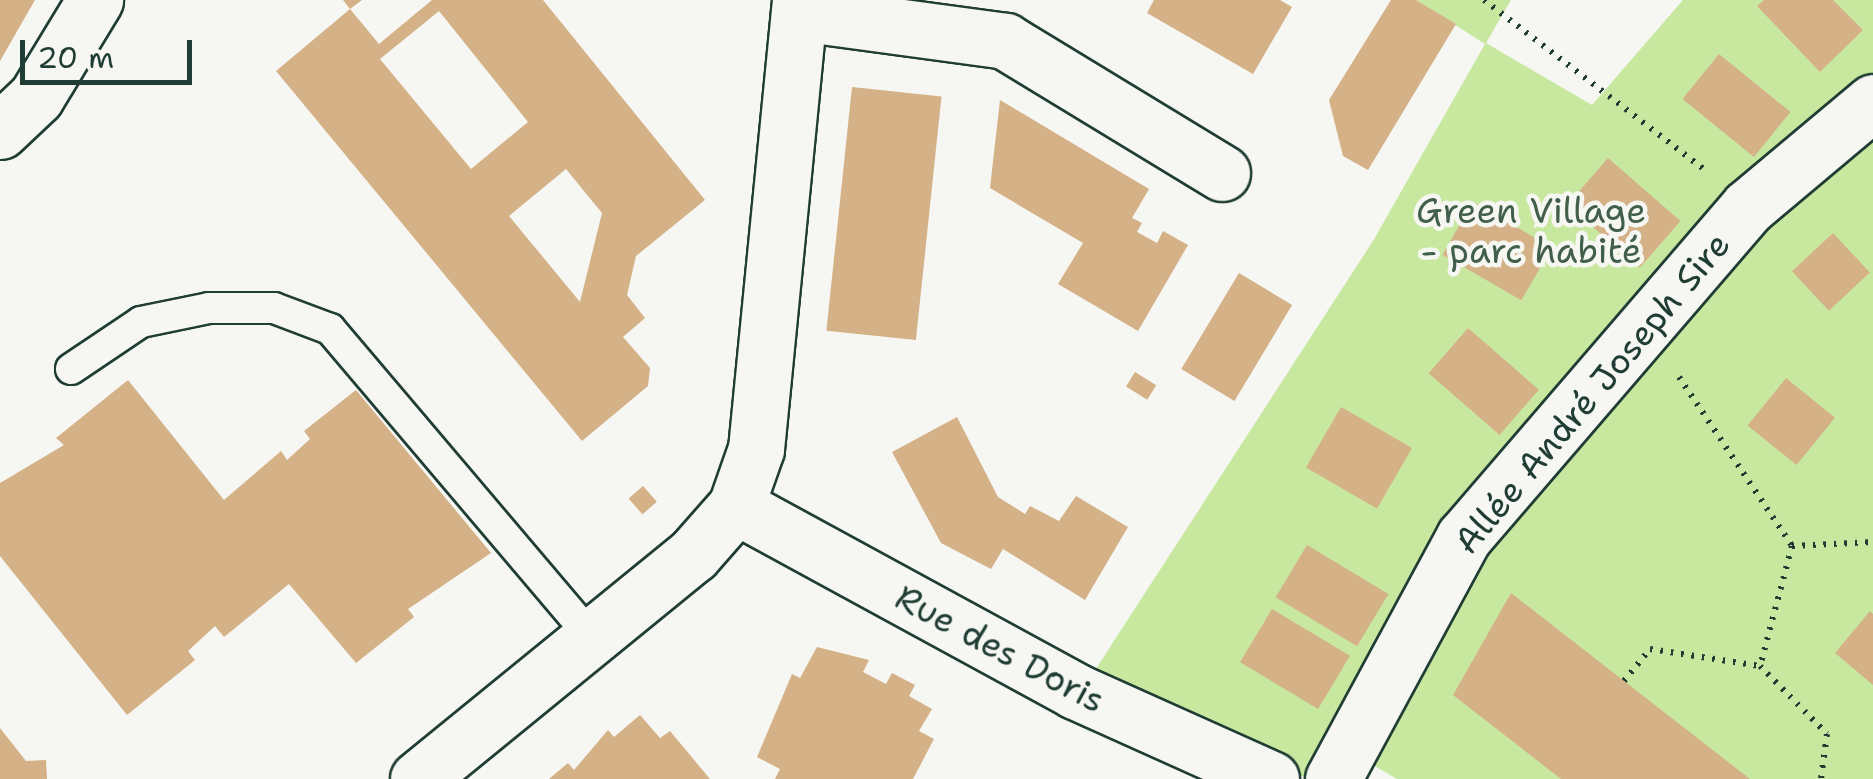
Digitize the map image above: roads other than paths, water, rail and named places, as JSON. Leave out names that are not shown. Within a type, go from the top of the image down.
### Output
[{"type":"street","points":[[0,131],[36,97],[95,0]]},
{"type":"street","points":[[418,779],[693,554],[736,506],[756,450],[800,7],[1005,41],[1222,173]]},
{"type":"street","name":"Allée André Joseph Sire","points":[[1333,779],[1464,537],[1748,207],[1873,102]]},
{"type":"street","name":"Rue des Doris","points":[[736,506],[1074,691],[1271,779]]},
{"type":"lane","points":[[71,368],[141,322],[209,308],[274,308],[330,330],[591,637]]},
{"type":"park label","name":"Green Village - parc habité","points":[[1531,231]]}]
